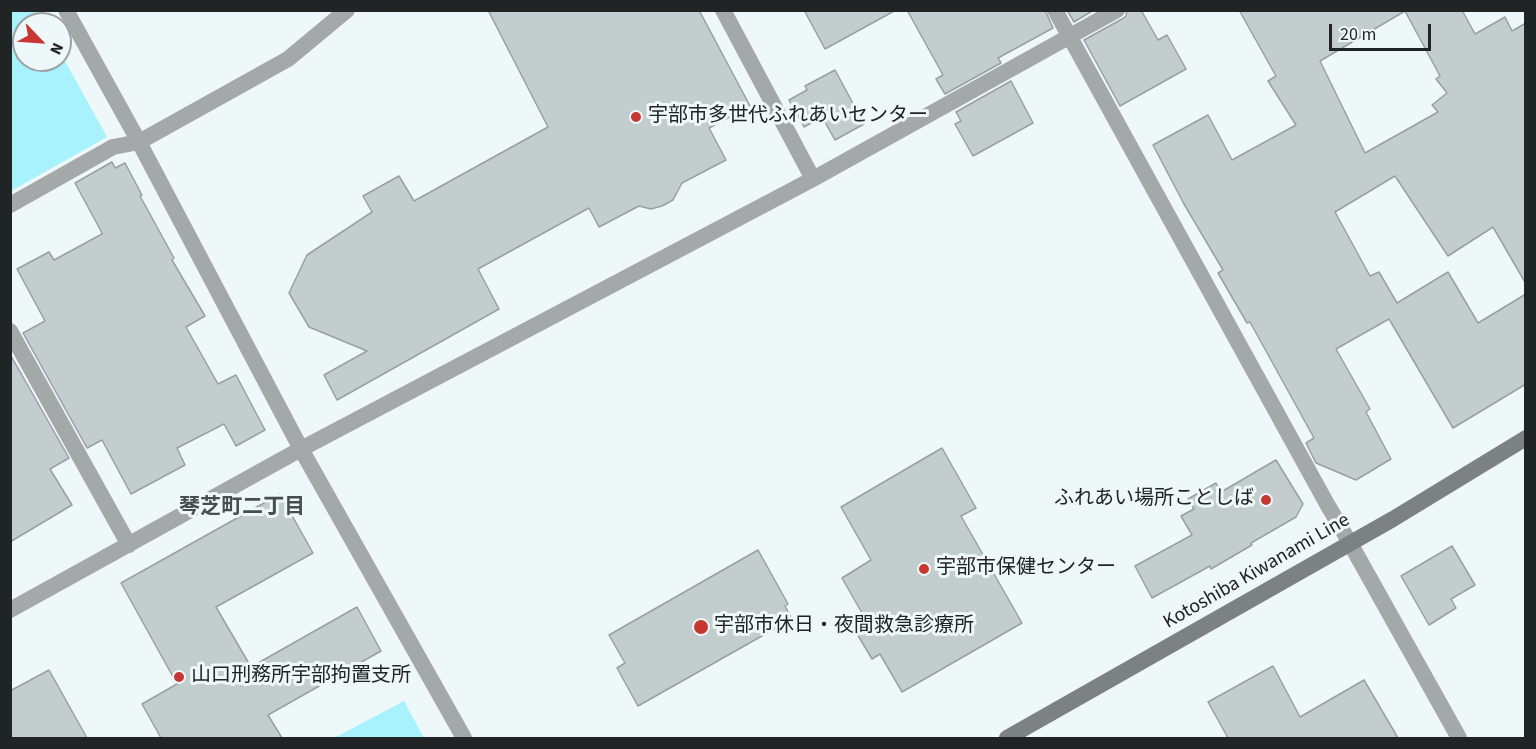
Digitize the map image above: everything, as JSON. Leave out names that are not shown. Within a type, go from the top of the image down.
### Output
[{"type":"main road","name":"Kotoshiba Kiwanami Line","points":[[1007,738],[1393,519],[1526,438]]},
{"type":"street","points":[[66,10],[139,142],[301,449],[464,738]]},
{"type":"street","points":[[10,205],[113,147],[139,142],[288,59],[347,10]]},
{"type":"street","points":[[723,10],[813,179]]},
{"type":"street","points":[[1055,10],[1309,472],[1459,738]]},
{"type":"street","points":[[10,610],[301,449],[813,179],[1117,10]]},
{"type":"street","points":[[10,331],[129,545]]},
{"type":"shaded area","points":[[11,10],[37,11],[12,12],[12,72],[71,72],[107,137],[11,191]]},
{"type":"shaded area","points":[[404,701],[424,738],[334,738]]},
{"type":"building","points":[[488,10],[699,10],[750,106],[709,128],[726,160],[682,183],[673,200],[651,209],[639,206],[599,227],[589,208],[478,269],[499,309],[337,400],[324,375],[367,351],[309,327],[289,293],[307,255],[372,212],[363,196],[399,176],[414,201],[548,127]]},
{"type":"building","points":[[804,10],[896,10],[825,49]]},
{"type":"building","points":[[907,10],[1045,10],[1053,28],[998,58],[1001,63],[945,94],[936,79],[943,75]]},
{"type":"building","points":[[1067,10],[1094,10],[1074,22]]},
{"type":"building","points":[[1127,10],[1141,10],[1158,40],[1167,35],[1186,69],[1120,106],[1084,40],[1122,19],[1126,16]]},
{"type":"building","points":[[1239,10],[1462,10],[1475,34],[1505,17],[1512,31],[1526,23],[1526,284],[1493,227],[1448,256],[1395,176],[1335,212],[1370,276],[1379,272],[1397,303],[1448,272],[1478,323],[1526,294],[1526,384],[1453,428],[1389,319],[1336,349],[1370,409],[1366,412],[1391,459],[1356,480],[1316,463],[1306,443],[1314,438],[1250,322],[1247,323],[1218,273],[1223,270],[1153,145],[1208,115],[1232,160],[1296,125],[1268,81],[1276,76]],"holes":[[[1405,11],[1440,76],[1436,79],[1447,93],[1432,105],[1438,112],[1365,153],[1320,61]]]},
{"type":"building","points":[[835,70],[864,124],[835,140],[822,117],[804,127],[789,100],[807,90],[805,86]]},
{"type":"building","points":[[1011,81],[1033,123],[973,156],[955,124],[961,121],[956,112]]},
{"type":"building","points":[[112,162],[115,168],[125,163],[174,258],[172,260],[205,316],[186,327],[218,384],[236,375],[265,430],[236,446],[224,424],[177,448],[185,465],[131,494],[102,440],[87,448],[23,333],[45,321],[17,269],[49,252],[54,260],[102,234],[75,183]]},
{"type":"building","points":[[10,354],[69,458],[50,469],[72,505],[10,542]]},
{"type":"building","name":"宇部市保健センター","points":[[942,448],[976,508],[961,516],[1022,623],[902,692],[880,654],[872,659],[853,627],[866,620],[842,578],[871,560],[841,507]]},
{"type":"building","points":[[1276,460],[1303,504],[1296,517],[1211,569],[1210,566],[1152,598],[1135,566],[1192,535],[1181,516],[1194,509],[1188,499],[1216,483],[1221,492]]},
{"type":"building","points":[[280,494],[313,553],[216,607],[251,667],[357,607],[381,651],[268,715],[282,738],[161,738],[142,704],[177,684],[121,583]]},
{"type":"building","points":[[1452,546],[1475,585],[1451,599],[1456,608],[1429,625],[1401,576]]},
{"type":"building","name":"宇部市休日・夜間救急診療所","points":[[758,550],[788,604],[785,606],[792,619],[638,706],[617,668],[625,663],[609,635]]},
{"type":"building","points":[[1273,666],[1300,717],[1364,680],[1398,738],[1228,738],[1208,702]]},
{"type":"building","points":[[49,670],[87,738],[10,738],[10,691]]},
{"type":"place","name":"宇部市多世代ふれあいセンター","points":[[636,117]]},
{"type":"place","name":"ふれあい場所ことしば","points":[[1266,500]]},
{"type":"place","name":"宇部市保健センター","points":[[924,569]]},
{"type":"place","name":"宇部市休日・夜間救急診療所","points":[[701,627]]},
{"type":"place","name":"山口刑務所宇部拘置支所","points":[[179,677]]},
{"type":"district","name":"琴芝町二丁目","points":[[242,508]]}]
